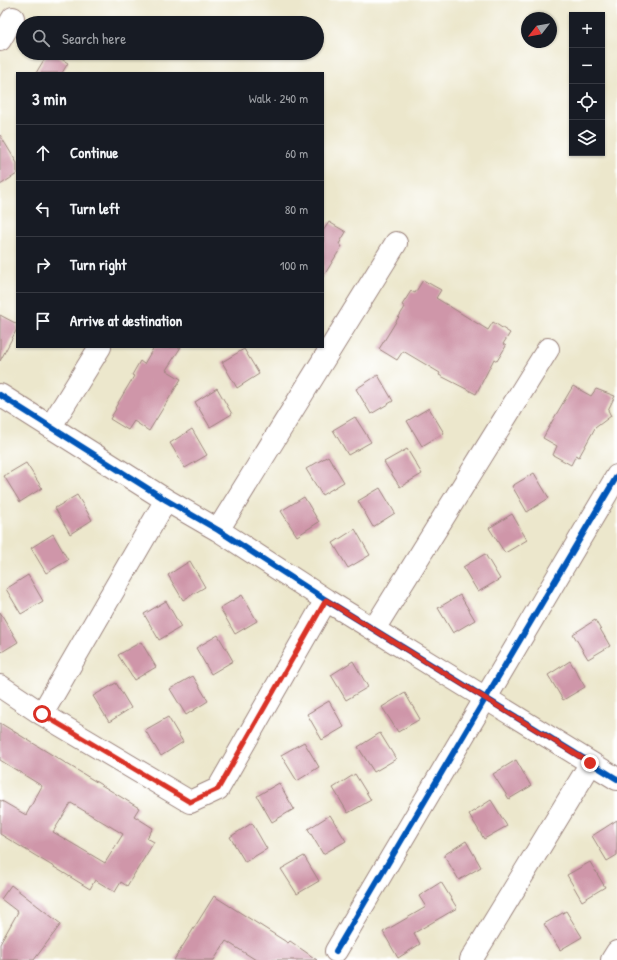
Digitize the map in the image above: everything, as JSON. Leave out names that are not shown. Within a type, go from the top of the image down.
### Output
[{"type":"street","points":[[0,40],[13,18]]},
{"type":"street","points":[[218,530],[396,243]]},
{"type":"street","points":[[51,426],[99,348]]},
{"type":"street","points":[[374,629],[548,349]]},
{"type":"street","points":[[2,400],[51,426],[166,500],[218,530],[326,600],[617,779]]},
{"type":"street","points":[[336,951],[617,476]]},
{"type":"street","points":[[42,714],[166,500]]},
{"type":"street","points":[[0,686],[42,714],[190,802],[218,789],[326,600]]},
{"type":"street","points":[[471,960],[590,763]]},
{"type":"street","points":[[612,960],[617,952]]},
{"type":"building","points":[[44,60],[63,60],[68,63],[63,72],[37,72]]},
{"type":"building","points":[[0,135],[16,161],[16,175],[0,185]]},
{"type":"building","points":[[329,222],[346,232],[339,244],[342,246],[324,275],[324,230]]},
{"type":"building","points":[[423,280],[441,290],[436,298],[488,330],[493,322],[510,333],[503,344],[506,346],[497,361],[494,359],[476,394],[439,375],[440,373],[403,351],[397,360],[379,349],[405,307],[402,305],[411,291],[415,293]]},
{"type":"building","points":[[0,315],[16,323],[16,331],[0,361]]},
{"type":"building","points":[[153,348],[180,348],[166,370],[181,379],[149,431],[134,421],[128,430],[110,419],[134,376],[132,375],[140,361],[144,364]]},
{"type":"building","points":[[244,349],[259,374],[237,388],[222,362]]},
{"type":"building","points":[[378,375],[393,401],[371,414],[356,389]]},
{"type":"building","points":[[573,386],[591,396],[596,389],[615,396],[608,410],[611,416],[595,428],[579,457],[576,455],[571,465],[553,455],[557,446],[543,438]]},
{"type":"building","points":[[217,388],[232,414],[210,427],[195,402]]},
{"type":"building","points":[[429,408],[444,433],[422,446],[407,421]]},
{"type":"building","points":[[355,417],[371,442],[348,455],[333,430]]},
{"type":"building","points":[[192,429],[207,455],[185,468],[170,443]]},
{"type":"building","points":[[407,449],[422,474],[400,487],[384,462]]},
{"type":"building","points":[[328,456],[344,482],[322,495],[306,469]]},
{"type":"building","points":[[26,463],[42,488],[20,502],[4,476]]},
{"type":"building","points":[[534,473],[549,498],[527,512],[512,486]]},
{"type":"building","points":[[380,488],[395,513],[373,527],[358,501]]},
{"type":"building","points":[[77,495],[92,520],[70,534],[55,508]]},
{"type":"building","points":[[304,497],[319,522],[297,536],[281,511]]},
{"type":"building","points":[[512,514],[527,540],[505,553],[489,528]]},
{"type":"building","points":[[355,529],[370,555],[348,568],[333,543]]},
{"type":"building","points":[[53,534],[68,560],[46,573],[31,548]]},
{"type":"building","points":[[485,554],[500,579],[478,592],[463,567]]},
{"type":"building","points":[[190,561],[205,587],[183,600],[168,575]]},
{"type":"building","points":[[28,575],[43,601],[21,614],[6,589]]},
{"type":"building","points":[[242,595],[257,621],[235,634],[220,608]]},
{"type":"building","points":[[460,595],[475,620],[453,633],[438,608]]},
{"type":"building","points":[[166,601],[181,627],[159,640],[144,614]]},
{"type":"building","points":[[0,612],[18,642],[0,653]]},
{"type":"building","points":[[595,620],[610,646],[588,659],[573,634]]},
{"type":"building","points":[[218,635],[233,661],[211,674],[196,648]]},
{"type":"building","points":[[141,642],[156,667],[134,680],[118,655]]},
{"type":"building","points":[[353,661],[368,687],[346,700],[331,675]]},
{"type":"building","points":[[570,661],[585,687],[563,700],[548,675]]},
{"type":"building","points":[[193,676],[208,701],[186,715],[170,689]]},
{"type":"building","points":[[116,683],[131,708],[109,722],[93,696]]},
{"type":"building","points":[[405,693],[420,719],[398,732],[382,707]]},
{"type":"building","points":[[329,701],[344,727],[322,740],[307,714]]},
{"type":"building","points":[[168,717],[183,742],[161,756],[145,730]]},
{"type":"building","points":[[0,723],[139,808],[134,816],[153,828],[147,838],[154,842],[127,886],[121,882],[115,892],[95,880],[90,889],[0,834],[0,800],[26,815],[42,786],[0,760]],"holes":[[[71,803],[123,834],[105,863],[53,832]]]},
{"type":"building","points":[[380,733],[396,759],[374,772],[358,747]]},
{"type":"building","points":[[304,742],[319,767],[297,781],[281,755]]},
{"type":"building","points":[[516,760],[531,786],[509,799],[493,774]]},
{"type":"building","points":[[355,774],[371,800],[348,813],[333,788]]},
{"type":"building","points":[[279,783],[294,809],[272,822],[257,796]]},
{"type":"building","points":[[491,800],[507,826],[484,839],[469,814]]},
{"type":"building","points":[[330,815],[346,841],[323,854],[308,829]]},
{"type":"building","points":[[617,820],[617,855],[607,861],[592,836]]},
{"type":"building","points":[[252,823],[267,849],[245,862],[230,837]]},
{"type":"building","points":[[466,841],[481,867],[459,880],[444,855]]},
{"type":"building","points":[[304,856],[319,881],[297,894],[281,869]]},
{"type":"building","points":[[590,862],[605,887],[582,901],[567,875]]},
{"type":"building","points":[[441,882],[457,908],[414,933],[420,944],[398,958],[383,932],[426,907],[419,896]]},
{"type":"building","points":[[11,885],[61,924],[34,960],[0,960],[0,944],[18,912],[1,899]]},
{"type":"building","points":[[214,896],[288,943],[290,941],[317,960],[256,960],[226,941],[214,960],[174,960]]},
{"type":"building","points":[[566,911],[582,937],[560,950],[544,924]]},
{"type":"cycle path","points":[[0,395],[166,500],[218,530],[326,600],[617,779]]},
{"type":"cycle path","points":[[336,951],[617,476]]},
{"type":"route","points":[[42,714],[190,802],[218,789],[326,600],[590,763]]}]
